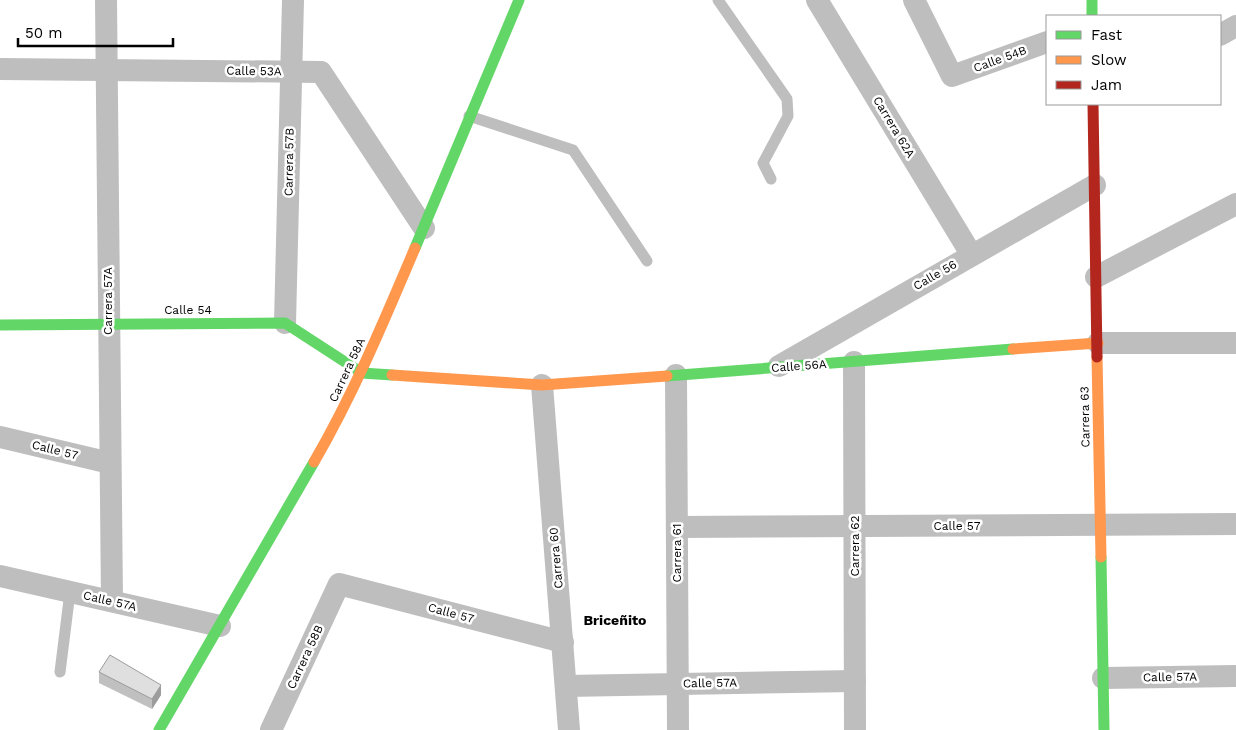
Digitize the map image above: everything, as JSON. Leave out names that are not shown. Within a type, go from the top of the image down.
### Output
[{"type":"street","name":"Carrera 57A","points":[[106,0],[112,602]]},
{"type":"street","name":"Carrera 57B","points":[[285,323],[293,0]]},
{"type":"street","name":"Carrera 58A","points":[[159,730],[327,441],[362,373],[519,0]]},
{"type":"street","name":"Carrera 62A","points":[[816,0],[971,254]]},
{"type":"street","name":"Calle 54B","points":[[914,0],[952,76],[1046,42]]},
{"type":"street","points":[[1092,0],[1092,15]]},
{"type":"street","points":[[1221,34],[1236,26]]},
{"type":"street","name":"Calle 53A","points":[[0,69],[321,72],[424,228]]},
{"type":"street","name":"Carrera 63","points":[[1094,105],[1104,730]]},
{"type":"street","name":"Calle 56","points":[[777,368],[971,254],[1095,185]]},
{"type":"street","points":[[1096,277],[1236,204]]},
{"type":"street","points":[[285,323],[362,373]]},
{"type":"street","name":"Calle 54","points":[[0,325],[285,323]]},
{"type":"street","name":"Calle 56A","points":[[362,373],[542,385],[1098,344],[1236,343]]},
{"type":"street","name":"Carrera 62","points":[[854,362],[855,730]]},
{"type":"street","name":"Carrera 61","points":[[676,375],[678,730]]},
{"type":"street","name":"Carrera 60","points":[[542,385],[569,730]]},
{"type":"street","name":"Calle 57","points":[[0,437],[110,463]]},
{"type":"street","name":"Calle 57","points":[[677,527],[1236,524]]},
{"type":"street","name":"Calle 57A","points":[[0,576],[220,626]]},
{"type":"street","name":"Calle 57","points":[[340,584],[563,642]]},
{"type":"street","name":"Carrera 58B","points":[[272,730],[340,584]]},
{"type":"street","name":"Calle 57A","points":[[1103,678],[1236,676]]},
{"type":"street","name":"Calle 57A","points":[[566,686],[855,680]]},
{"type":"lane","points":[[718,0],[787,99],[788,116],[763,163],[771,179]]},
{"type":"lane","points":[[469,116],[573,150],[647,261]]},
{"type":"lane","points":[[60,672],[70,592]]},
{"type":"building","points":[[110,655],[161,685],[152,699],[99,672]]},
{"type":"traffic: fast","points":[[415,248],[519,0]]},
{"type":"traffic: fast","points":[[1092,0],[1092,15]]},
{"type":"traffic: fast","points":[[0,325],[285,323],[362,373],[392,375]]},
{"type":"traffic: fast","points":[[667,376],[1013,349]]},
{"type":"traffic: fast","points":[[159,730],[314,462]]},
{"type":"traffic: fast","points":[[1101,557],[1104,730]]},
{"type":"traffic: slow","points":[[314,462],[355,383],[415,248]]},
{"type":"traffic: slow","points":[[1013,349],[1098,343]]},
{"type":"traffic: slow","points":[[1097,357],[1101,557]]},
{"type":"traffic: slow","points":[[392,375],[542,385],[667,376]]},
{"type":"traffic: jam","points":[[1093,105],[1097,357]]},
{"type":"district","name":"Briceñito","points":[[615,620]]}]
